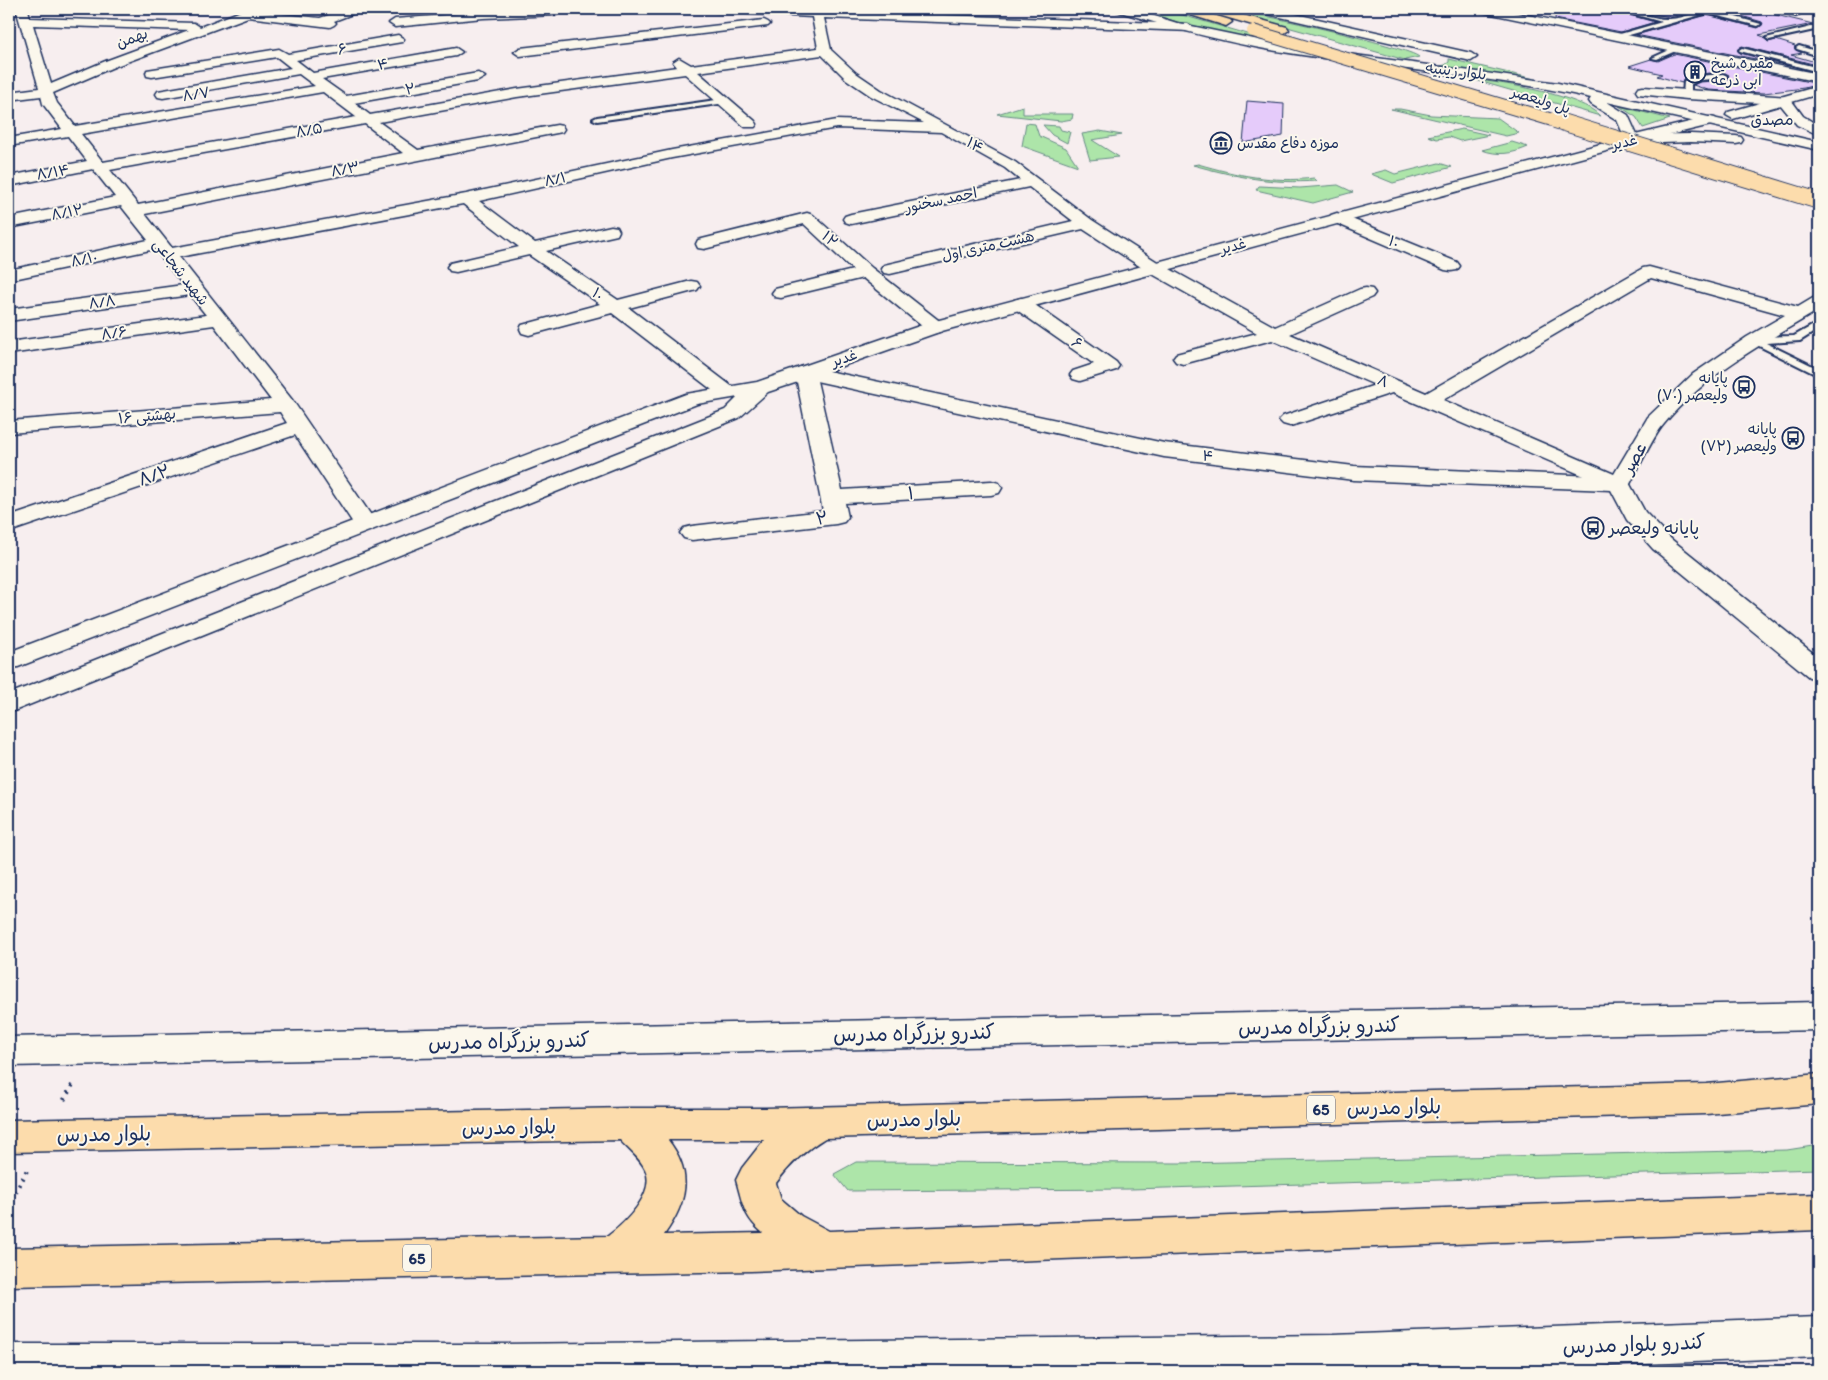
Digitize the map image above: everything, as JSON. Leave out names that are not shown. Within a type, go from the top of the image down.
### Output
[{"type":"main road","name":"پل ولیعصر","points":[[1182,9],[1819,201]]},
{"type":"main road","name":"پل ولیعصر","points":[[1208,9],[1819,189]]},
{"type":"main road","name":"بلوار مدرس","points":[[9,1136],[823,1122],[1706,1100],[1819,1089]]},
{"type":"main road","points":[[823,1122],[798,1135],[774,1154],[756,1180],[764,1209],[787,1229],[824,1249]]},
{"type":"main road","points":[[618,1253],[641,1235],[659,1210],[667,1182],[665,1168],[654,1150],[629,1124]]},
{"type":"main road","name":"65","points":[[9,1267],[824,1249],[1819,1212]]},
{"type":"street","name":"بهمن","points":[[48,97],[112,63],[258,9]]},
{"type":"street","points":[[321,22],[356,9]]},
{"type":"street","points":[[716,9],[1188,28]]},
{"type":"street","points":[[1069,22],[1105,20],[1117,17],[1122,9]]},
{"type":"street","name":"بلوار زینبیه","points":[[1122,9],[1188,28],[1253,42],[1359,59],[1558,86],[1819,146]]},
{"type":"street","name":"بلوار زینبیه","points":[[1259,9],[1479,59]]},
{"type":"street","points":[[1482,9],[1819,78]]},
{"type":"street","name":"۶","points":[[152,73],[279,53],[286,58],[396,26],[448,22],[485,12],[552,14]]},
{"type":"street","points":[[108,24],[132,13]]},
{"type":"street","points":[[245,14],[330,23],[304,33]]},
{"type":"street","points":[[520,52],[535,51],[556,54],[584,45],[693,33],[817,14]]},
{"type":"street","points":[[817,14],[825,52]]},
{"type":"street","points":[[24,15],[108,24],[208,27]]},
{"type":"street","name":"شهید شجاعی","points":[[24,15],[48,97],[99,166],[286,405],[365,524]]},
{"type":"street","points":[[648,23],[656,37],[688,70],[750,124]]},
{"type":"street","points":[[680,24],[693,33]]},
{"type":"street","points":[[570,30],[597,57]]},
{"type":"street","points":[[524,35],[535,51]]},
{"type":"street","points":[[269,47],[287,40]]},
{"type":"street","points":[[17,45],[33,44]]},
{"type":"street","points":[[1359,59],[1424,61],[1433,55],[1422,46]]},
{"type":"street","name":"۴","points":[[163,94],[456,52]]},
{"type":"street","name":"۸/۵","points":[[99,166],[517,93],[825,52]]},
{"type":"street","name":"۱۴","points":[[825,52],[850,76],[876,93],[1010,165],[1086,223],[1153,267]]},
{"type":"street","points":[[286,58],[415,155]]},
{"type":"street","name":"بلوار زینبیه","points":[[1508,66],[1819,133]]},
{"type":"street","points":[[25,76],[42,75]]},
{"type":"street","name":"۲","points":[[343,101],[478,77]]},
{"type":"street","points":[[1558,86],[1596,101],[1618,113],[1623,118],[1632,140],[1691,138],[1819,146]]},
{"type":"street","points":[[1604,87],[1687,95],[1784,100],[1792,114],[1801,124],[1819,133]]},
{"type":"street","name":"۸/۷","points":[[9,142],[326,88]]},
{"type":"street","name":"غدیر","points":[[761,388],[934,327],[1153,267],[1819,92]]},
{"type":"street","points":[[9,96],[48,97]]},
{"type":"street","points":[[9,109],[48,97]]},
{"type":"street","name":"۸/۱","points":[[164,249],[466,199],[672,154],[837,124],[944,128]]},
{"type":"street","name":"۸/۳","points":[[130,206],[557,129]]},
{"type":"street","name":"۸/۱۴","points":[[9,181],[99,166]]},
{"type":"street","name":"احمد سخنور","points":[[851,219],[1031,182]]},
{"type":"street","name":"۱۰","points":[[466,199],[532,249],[615,306],[727,392]]},
{"type":"street","name":"۸/۱۲","points":[[9,223],[130,206]]},
{"type":"street","name":"۱۲","points":[[704,244],[807,218],[866,272],[934,327]]},
{"type":"street","name":"۱۰","points":[[1338,218],[1451,266]]},
{"type":"street","name":"هشت متری اول","points":[[890,269],[1086,223]]},
{"type":"street","points":[[456,267],[611,231]]},
{"type":"street","name":"۸/۱۰","points":[[9,275],[164,249]]},
{"type":"street","name":"۸","points":[[1153,267],[1274,334],[1618,484]]},
{"type":"street","points":[[780,293],[866,272]]},
{"type":"street","points":[[1428,400],[1649,272],[1800,313]]},
{"type":"street","points":[[529,329],[691,286]]},
{"type":"street","name":"۸/۸","points":[[9,315],[195,289]]},
{"type":"street","points":[[1183,358],[1274,334],[1366,293]]},
{"type":"street","name":"عصر","points":[[1819,302],[1754,341],[1700,378],[1655,421],[1618,484],[1635,515],[1662,544],[1819,671]]},
{"type":"street","name":"۶","points":[[1021,304],[1109,366],[1080,375]]},
{"type":"street","name":"۸/۶","points":[[9,348],[218,319]]},
{"type":"street","name":"۴","points":[[805,372],[1164,450],[1354,473],[1618,484]]},
{"type":"street","name":"۲","points":[[692,533],[836,517],[805,372]]},
{"type":"street","points":[[1290,420],[1393,386]]},
{"type":"street","points":[[9,661],[693,398],[761,388]]},
{"type":"street","points":[[9,704],[732,414],[761,388]]},
{"type":"street","name":"۱۶ بهشتی","points":[[9,427],[286,405]]},
{"type":"street","name":"۸/۲","points":[[9,525],[300,426]]},
{"type":"street","name":"۱","points":[[831,497],[991,488]]},
{"type":"street","points":[[9,504],[60,507]]},
{"type":"street","name":"کندرو بزرگراه مدرس","points":[[9,1052],[1819,1016]]},
{"type":"street","name":"کندرو بلوار مدرس","points":[[9,1365],[489,1368],[1324,1364],[1452,1362],[1819,1337]]},
{"type":"lane","points":[[1574,11],[1582,9]]},
{"type":"lane","points":[[1618,9],[1668,21]]},
{"type":"lane","points":[[1774,9],[1796,14]]},
{"type":"lane","points":[[1616,37],[1711,10],[1758,24]]},
{"type":"lane","points":[[1769,38],[1819,27]]},
{"type":"lane","points":[[1799,48],[1819,54]]},
{"type":"lane","points":[[1655,58],[1676,49]]},
{"type":"lane","points":[[1742,50],[1819,70]]},
{"type":"lane","points":[[1687,95],[1687,83],[1693,80],[1723,76]]},
{"type":"lane","points":[[597,119],[723,101]]},
{"type":"lane","points":[[1754,341],[1796,339],[1819,325]]},
{"type":"lane","points":[[1754,341],[1819,372]]},
{"type":"green space","points":[[1134,9],[1161,9],[1293,47],[1194,27]]},
{"type":"green space","points":[[1223,9],[1325,29],[1387,45],[1419,57],[1405,60]]},
{"type":"green space","points":[[1449,59],[1552,83],[1436,67],[1445,65],[1449,62]]},
{"type":"green space","points":[[1475,80],[1522,87],[1560,96],[1591,109],[1600,116]]},
{"type":"green space","points":[[1023,106],[1023,114],[1073,114],[1072,119],[1061,121],[997,114]]},
{"type":"green space","points":[[1619,106],[1670,119],[1643,128],[1636,117]]},
{"type":"green space","points":[[1391,109],[1431,115],[1498,118],[1519,133],[1506,136]]},
{"type":"green space","points":[[1026,123],[1035,124],[1039,136],[1066,148],[1078,166],[1022,146]]},
{"type":"green space","points":[[1043,125],[1059,126],[1061,130],[1070,132],[1067,143],[1052,135]]},
{"type":"green space","points":[[1462,129],[1489,135],[1460,141],[1449,137],[1437,139],[1428,136]]},
{"type":"green space","points":[[1100,131],[1122,135],[1092,140],[1119,157],[1090,160],[1082,134]]},
{"type":"green space","points":[[1512,142],[1528,147],[1505,153],[1482,150]]},
{"type":"green space","points":[[1439,163],[1452,167],[1393,183],[1371,174],[1386,170],[1395,174]]},
{"type":"green space","points":[[1198,164],[1226,172],[1269,179],[1314,178],[1317,181],[1300,182],[1254,179],[1193,165]]},
{"type":"green space","points":[[1338,185],[1353,192],[1313,203],[1256,190],[1259,186],[1300,188]]},
{"type":"green space","points":[[1819,1145],[1819,1169],[1131,1189],[848,1191],[834,1174],[856,1162],[1182,1163],[1787,1150]]},
{"type":"building","points":[[1556,9],[1572,9],[1571,12],[1573,14],[1587,9],[1613,9],[1614,11],[1655,22],[1621,32],[1555,19]]},
{"type":"building","points":[[1631,9],[1704,9],[1669,17]]},
{"type":"building","points":[[1718,9],[1751,9],[1813,24],[1759,35],[1768,42],[1776,40],[1795,46],[1796,50],[1802,53],[1791,55],[1819,63],[1813,64],[1742,46],[1737,50],[1740,53],[1790,66],[1636,35],[1707,15],[1758,28],[1763,24],[1762,22]]},
{"type":"building","points":[[1674,54],[1819,84],[1804,88],[1764,93],[1708,90],[1693,85],[1700,82],[1726,80],[1729,75],[1723,72],[1699,74],[1683,79],[1682,83],[1657,76],[1662,74],[1629,66],[1651,59],[1658,61]]},
{"type":"building","points":[[1247,101],[1284,104],[1283,136],[1243,143]]},
{"type":"place","name":"مقبره شیخ ابی ذرعه","points":[[1695,72]]},
{"type":"place","name":"موزه دفاع مقدس","points":[[1221,143]]},
{"type":"place","name":"پایانه ولیعصر (۷۰)","points":[[1744,387]]},
{"type":"place","name":"پایانه ولیعصر (۷۲)","points":[[1793,438]]},
{"type":"place","name":"پایانه ولیعصر","points":[[1593,528]]},
{"type":"district","name":"مصدق","points":[[1772,119]]}]
